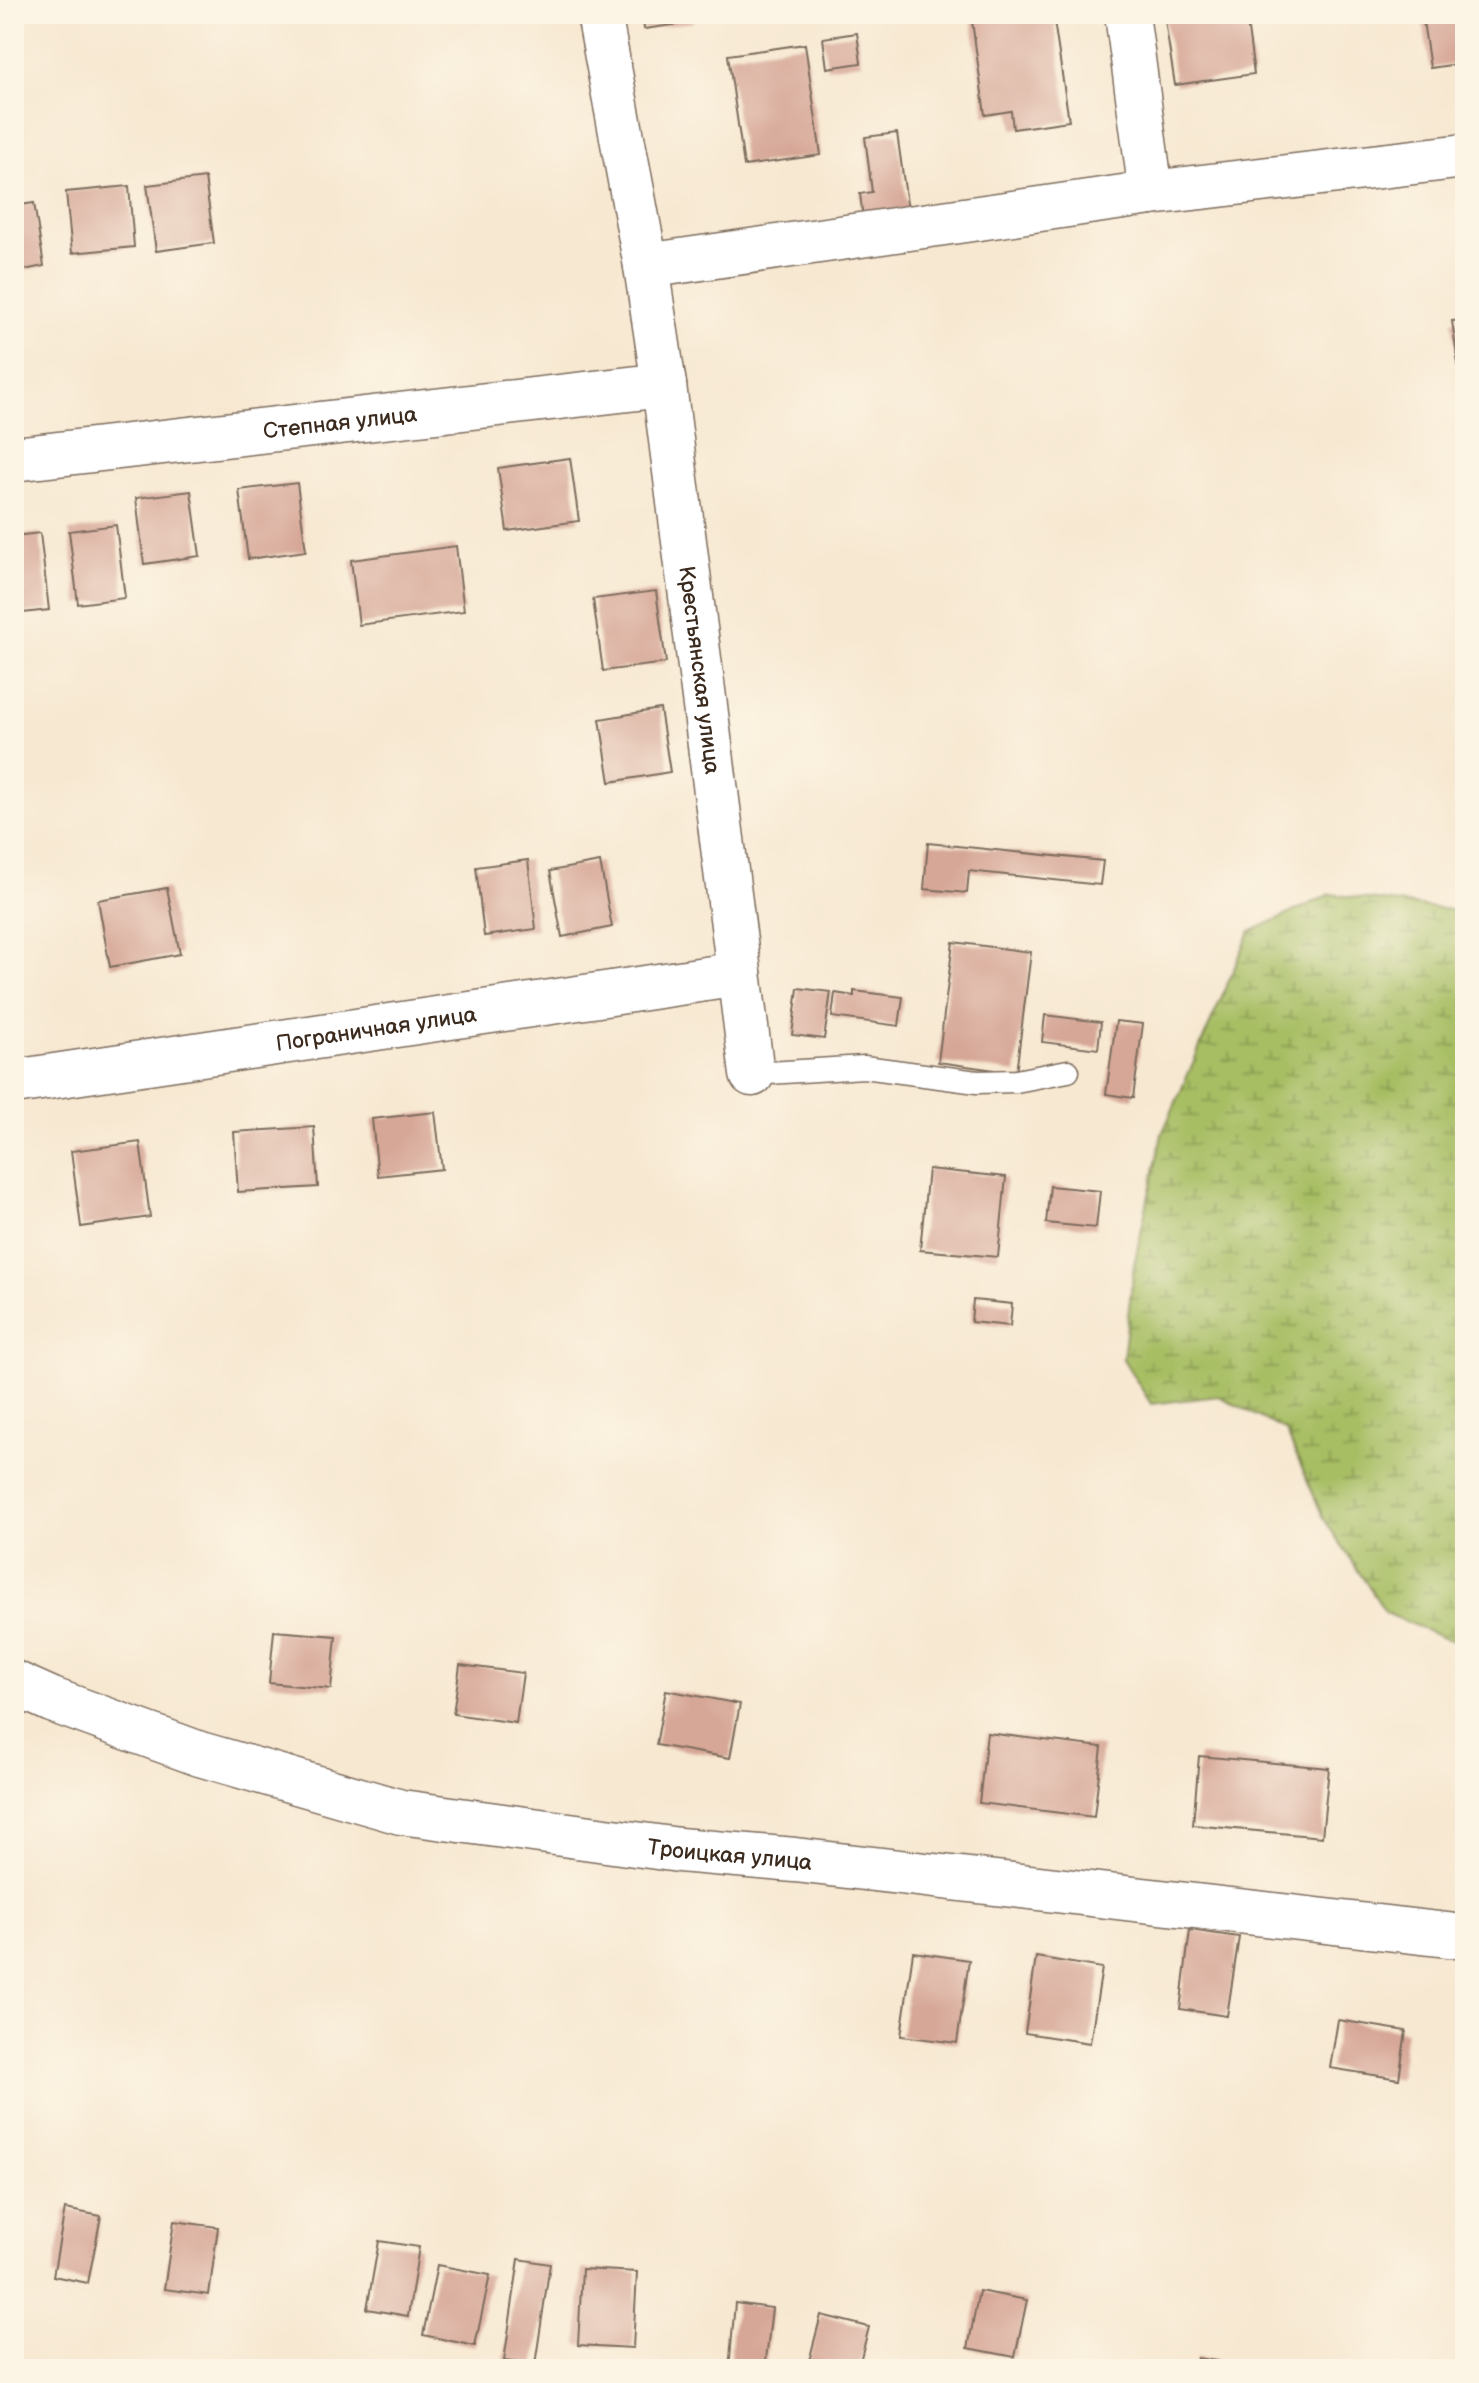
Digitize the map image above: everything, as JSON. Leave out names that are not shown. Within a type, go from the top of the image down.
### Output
[{"type":"street","name":"Крестьянская улица","points":[[599,14],[646,266],[664,385],[752,1074]]},
{"type":"street","points":[[1127,14],[1151,193]]},
{"type":"street","points":[[646,266],[1151,193],[1465,156]]},
{"type":"street","name":"Степная улица","points":[[14,459],[664,385]]},
{"type":"street","name":"Пограничная улица","points":[[14,1082],[739,974]]},
{"type":"street","name":"Троицкая улица","points":[[14,1683],[200,1754],[401,1812],[679,1850],[795,1860],[1465,1937]]},
{"type":"lane","points":[[752,1074],[864,1067],[977,1082],[1016,1081],[1068,1071]]},
{"type":"green space","points":[[1331,894],[1465,912],[1465,1643],[1443,1638],[1386,1613],[1324,1519],[1286,1431],[1219,1396],[1151,1404],[1123,1359],[1134,1265],[1162,1134],[1250,932]]},
{"type":"building","points":[[642,14],[693,14],[694,22],[644,29]]},
{"type":"building","points":[[971,14],[1053,14],[1069,121],[1013,129],[1011,111],[985,115]]},
{"type":"building","points":[[1164,14],[1246,14],[1254,74],[1175,85]]},
{"type":"building","points":[[1422,14],[1465,14],[1465,63],[1430,68]]},
{"type":"building","points":[[857,33],[861,63],[827,68],[823,38]]},
{"type":"building","points":[[805,44],[821,155],[744,166],[728,55]]},
{"type":"building","points":[[897,133],[908,211],[863,218],[860,194],[872,192],[865,137]]},
{"type":"building","points":[[205,178],[214,243],[156,251],[147,185]]},
{"type":"building","points":[[129,186],[134,247],[72,253],[66,192]]},
{"type":"building","points":[[34,203],[44,266],[14,272],[14,206]]},
{"type":"building","points":[[1465,320],[1465,400],[1463,400],[1452,321]]},
{"type":"building","points":[[570,458],[579,521],[507,531],[498,468]]},
{"type":"building","points":[[297,483],[306,551],[248,559],[239,490]]},
{"type":"building","points":[[191,491],[200,556],[144,564],[136,498]]},
{"type":"building","points":[[116,525],[125,598],[78,604],[69,531]]},
{"type":"building","points":[[40,533],[49,610],[14,614],[14,536]]},
{"type":"building","points":[[456,546],[464,611],[359,625],[351,560]]},
{"type":"building","points":[[656,591],[666,663],[603,671],[593,599]]},
{"type":"building","points":[[660,709],[670,772],[610,782],[600,719]]},
{"type":"building","points":[[928,843],[1103,861],[1100,885],[969,871],[967,893],[924,889]]},
{"type":"building","points":[[528,860],[536,929],[484,936],[476,867]]},
{"type":"building","points":[[600,862],[612,927],[562,937],[550,871]]},
{"type":"building","points":[[167,888],[180,954],[110,967],[98,900]]},
{"type":"building","points":[[953,942],[1031,952],[1016,1073],[938,1062]]},
{"type":"building","points":[[798,988],[831,992],[824,1039],[792,1035]]},
{"type":"building","points":[[854,991],[903,997],[899,1026],[832,1017],[835,993],[854,996]]},
{"type":"building","points":[[1045,1015],[1101,1022],[1098,1049],[1042,1042]]},
{"type":"building","points":[[1116,1021],[1143,1024],[1133,1098],[1106,1094]]},
{"type":"building","points":[[435,1112],[442,1169],[378,1176],[372,1119]]},
{"type":"building","points":[[314,1127],[318,1187],[238,1192],[234,1132]]},
{"type":"building","points":[[140,1142],[150,1217],[81,1227],[71,1151]]},
{"type":"building","points":[[928,1169],[1006,1177],[998,1257],[920,1250]]},
{"type":"building","points":[[1050,1186],[1100,1191],[1096,1228],[1046,1223]]},
{"type":"building","points":[[973,1300],[1012,1304],[1010,1326],[971,1322]]},
{"type":"building","points":[[274,1631],[336,1636],[331,1689],[269,1683]]},
{"type":"building","points":[[460,1665],[523,1673],[516,1723],[453,1714]]},
{"type":"building","points":[[666,1690],[740,1704],[730,1758],[656,1745]]},
{"type":"building","points":[[987,1733],[1102,1747],[1094,1817],[979,1803]]},
{"type":"building","points":[[1199,1756],[1329,1768],[1322,1837],[1193,1825]]},
{"type":"building","points":[[1190,1930],[1239,1937],[1227,2016],[1180,2009]]},
{"type":"building","points":[[913,1952],[969,1960],[957,2043],[901,2036]]},
{"type":"building","points":[[1036,1957],[1102,1968],[1090,2043],[1025,2033]]},
{"type":"building","points":[[1338,2020],[1406,2031],[1399,2079],[1330,2068]]},
{"type":"building","points":[[65,2209],[101,2216],[88,2283],[53,2276]]},
{"type":"building","points":[[174,2221],[218,2227],[209,2295],[164,2289]]},
{"type":"building","points":[[379,2241],[419,2247],[408,2316],[367,2309]]},
{"type":"building","points":[[519,2259],[550,2264],[535,2365],[504,2361]]},
{"type":"building","points":[[437,2265],[490,2275],[475,2346],[423,2335]]},
{"type":"building","points":[[582,2269],[637,2272],[633,2348],[578,2345]]},
{"type":"building","points":[[979,2291],[1027,2300],[1015,2357],[968,2348]]},
{"type":"building","points":[[735,2303],[772,2308],[765,2369],[729,2369]]},
{"type":"building","points":[[821,2315],[869,2327],[858,2369],[807,2369]]},
{"type":"building","points":[[1197,2358],[1255,2367],[1255,2369],[1195,2369]]}]
